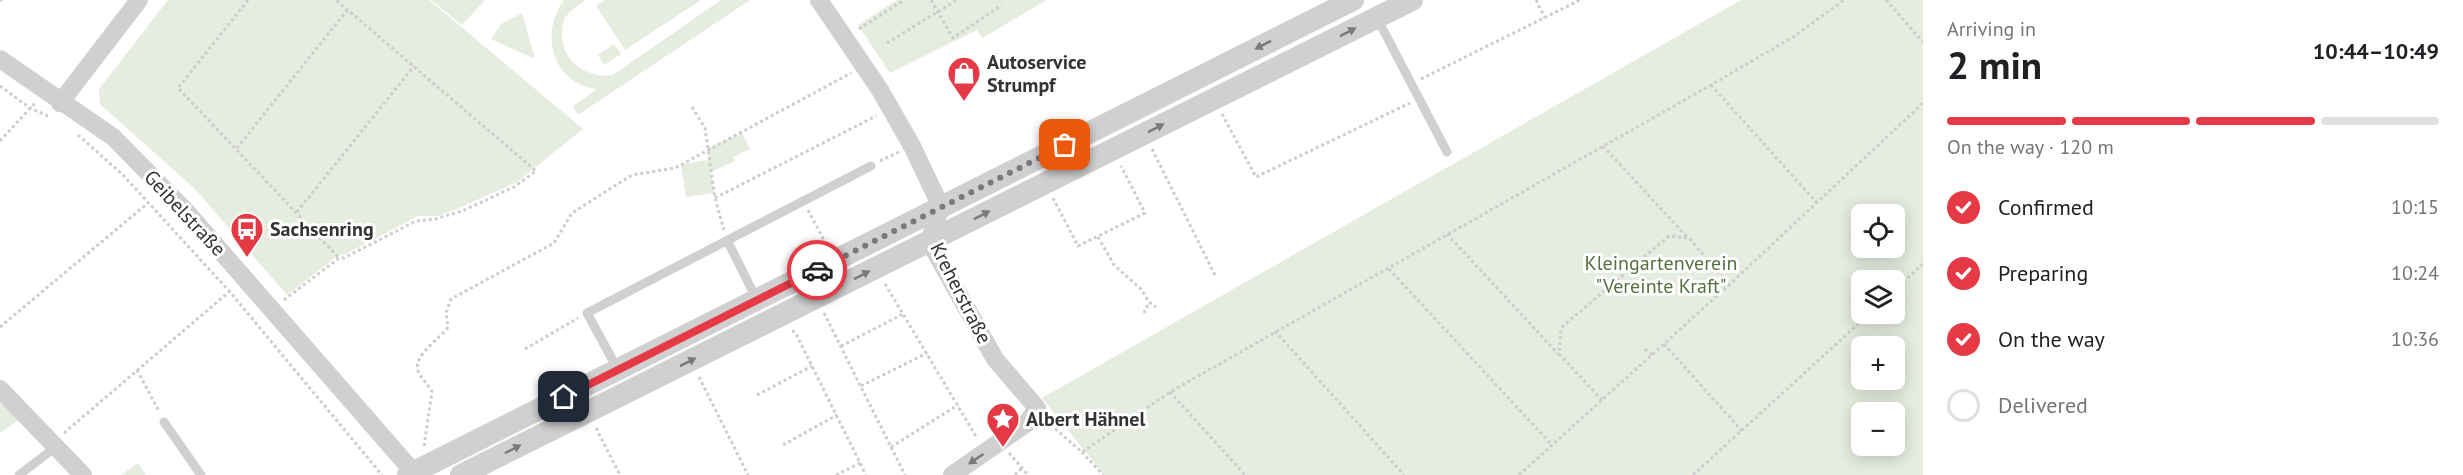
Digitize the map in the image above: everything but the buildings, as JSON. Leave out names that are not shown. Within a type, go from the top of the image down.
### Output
[{"type":"street","points":[[54,105],[139,0]]},
{"type":"street","points":[[819,0],[891,109],[912,146],[941,207]]},
{"type":"street","points":[[414,473],[1353,0]]},
{"type":"street","points":[[461,475],[1412,0]]},
{"type":"street","points":[[1296,29],[1308,52]]},
{"type":"street","name":"Geibelstraße","points":[[0,59],[54,105],[113,137],[184,209],[414,473]]},
{"type":"street","name":"Kreherstraße","points":[[941,207],[929,241],[995,359],[1010,378],[1035,402],[1036,413]]},
{"type":"street","points":[[0,389],[83,475]]},
{"type":"street","points":[[952,475],[993,447],[1036,413]]},
{"type":"lane","points":[[1377,18],[1447,152]]},
{"type":"lane","points":[[618,370],[587,313],[871,166]]},
{"type":"lane","points":[[727,240],[757,300]]},
{"type":"lane","points":[[164,422],[201,475]]},
{"type":"lane","points":[[19,475],[55,444]]},
{"type":"path","points":[[248,0],[178,88],[339,258]]},
{"type":"path","points":[[271,310],[339,258],[344,258],[416,221],[435,219],[462,211],[514,187],[536,171],[336,0]]},
{"type":"path","points":[[845,38],[904,0]]},
{"type":"path","points":[[931,0],[953,38],[1002,5]]},
{"type":"path","points":[[887,43],[957,0]]},
{"type":"path","points":[[1536,0],[1545,18]]},
{"type":"path","points":[[1412,83],[1580,0]]},
{"type":"path","points":[[1082,452],[1170,392],[1711,85],[1793,37],[1844,0]]},
{"type":"path","points":[[1886,0],[1923,42]]},
{"type":"path","points":[[237,148],[348,9]]},
{"type":"path","points":[[297,212],[414,66]]},
{"type":"path","points":[[414,473],[432,392],[419,373],[417,365],[420,357],[448,327],[446,313],[451,299],[554,243],[572,213],[632,175],[675,168],[708,148],[742,133],[864,66]]},
{"type":"path","points":[[1711,85],[1817,203]]},
{"type":"path","points":[[0,86],[30,108],[54,105]]},
{"type":"path","points":[[1214,99],[1256,177],[1420,98]]},
{"type":"path","points":[[1519,475],[1729,285],[1923,103]]},
{"type":"path","points":[[0,141],[30,108],[54,105]]},
{"type":"path","points":[[692,107],[705,128],[715,198],[727,240]]},
{"type":"path","points":[[715,198],[891,109]]},
{"type":"path","points":[[73,131],[123,175],[230,292],[382,475]]},
{"type":"path","points":[[871,166],[912,146]]},
{"type":"path","points":[[1603,146],[1689,238],[1729,285]]},
{"type":"path","points":[[1045,183],[1078,246],[1098,237],[1145,213],[1113,149]]},
{"type":"path","points":[[1153,152],[1215,275]]},
{"type":"path","points":[[803,201],[834,261]]},
{"type":"path","points":[[0,327],[148,203]]},
{"type":"path","points":[[1447,234],[1602,400]]},
{"type":"path","points":[[1559,354],[1561,328],[1669,236],[1689,238]]},
{"type":"path","points":[[1098,237],[1114,265],[1142,290],[1149,302],[1156,307]]},
{"type":"path","points":[[1905,280],[1923,264]]},
{"type":"path","points":[[875,268],[958,405],[993,447],[1028,475]]},
{"type":"path","points":[[1389,268],[1552,445]]},
{"type":"path","points":[[55,444],[137,370],[230,292]]},
{"type":"path","points":[[817,298],[905,475]]},
{"type":"path","points":[[1144,313],[1149,302]]},
{"type":"path","points":[[525,349],[587,313]]},
{"type":"path","points":[[841,346],[903,314]]},
{"type":"path","points":[[772,320],[795,332],[866,475]]},
{"type":"path","points":[[1693,475],[1858,324]]},
{"type":"path","points":[[1275,332],[1404,475]]},
{"type":"path","points":[[1664,344],[1742,431]]},
{"type":"path","points":[[1645,349],[1652,355]]},
{"type":"path","points":[[861,386],[927,353]]},
{"type":"path","points":[[691,360],[748,475]]},
{"type":"path","points":[[757,395],[812,366]]},
{"type":"path","points":[[137,370],[164,422]]},
{"type":"path","points":[[1170,392],[1245,475]]},
{"type":"path","points":[[891,447],[958,405]]},
{"type":"path","points":[[588,412],[620,475]]},
{"type":"path","points":[[1036,413],[1082,452],[1103,475]]},
{"type":"path","points":[[783,445],[837,416]]},
{"type":"path","points":[[836,475],[860,463]]},
{"type":"path","points":[[1015,475],[1022,468]]},
{"type":"green space","points":[[168,0],[429,0],[583,129],[517,182],[437,216],[418,216],[346,254],[337,256],[287,295],[195,189],[100,104],[99,89]]},
{"type":"green space","points":[[431,0],[485,0],[462,25]]},
{"type":"green space","points":[[564,0],[586,0],[571,11],[564,20],[562,37],[567,55],[572,62],[586,71],[613,75],[721,0],[750,0],[578,115],[573,106],[597,89],[582,85],[570,78],[561,68],[555,55],[552,27],[556,13]]},
{"type":"green space","points":[[605,0],[701,0],[625,50],[596,6]]},
{"type":"green space","points":[[897,0],[1047,0],[982,38],[977,30],[890,73],[858,25]]},
{"type":"green space","name":"Kleingartenverein \"Vereinte Kraft\"","points":[[1741,0],[1923,0],[1923,475],[1104,475],[1042,398]]},
{"type":"green space","points":[[522,13],[535,59],[491,39],[501,24]]},
{"type":"green space","points":[[614,44],[621,54],[604,65],[598,55]]},
{"type":"green space","points":[[742,133],[750,149],[733,157],[735,161],[711,172],[714,193],[686,197],[681,164],[709,160],[708,148]]},
{"type":"green space","points":[[0,402],[19,420],[0,433]]},
{"type":"green space","points":[[138,463],[146,475],[121,475]]},
{"type":"way so far","points":[[817,270],[1065,145]]},
{"type":"place","name":"Autoservice Strumpf","points":[[964,102]]},
{"type":"place","name":"Sachsenring","points":[[247,258]]},
{"type":"place","name":"Albert Hähnel","points":[[1003,448]]},
{"type":"route","points":[[564,397],[817,270]]}]
